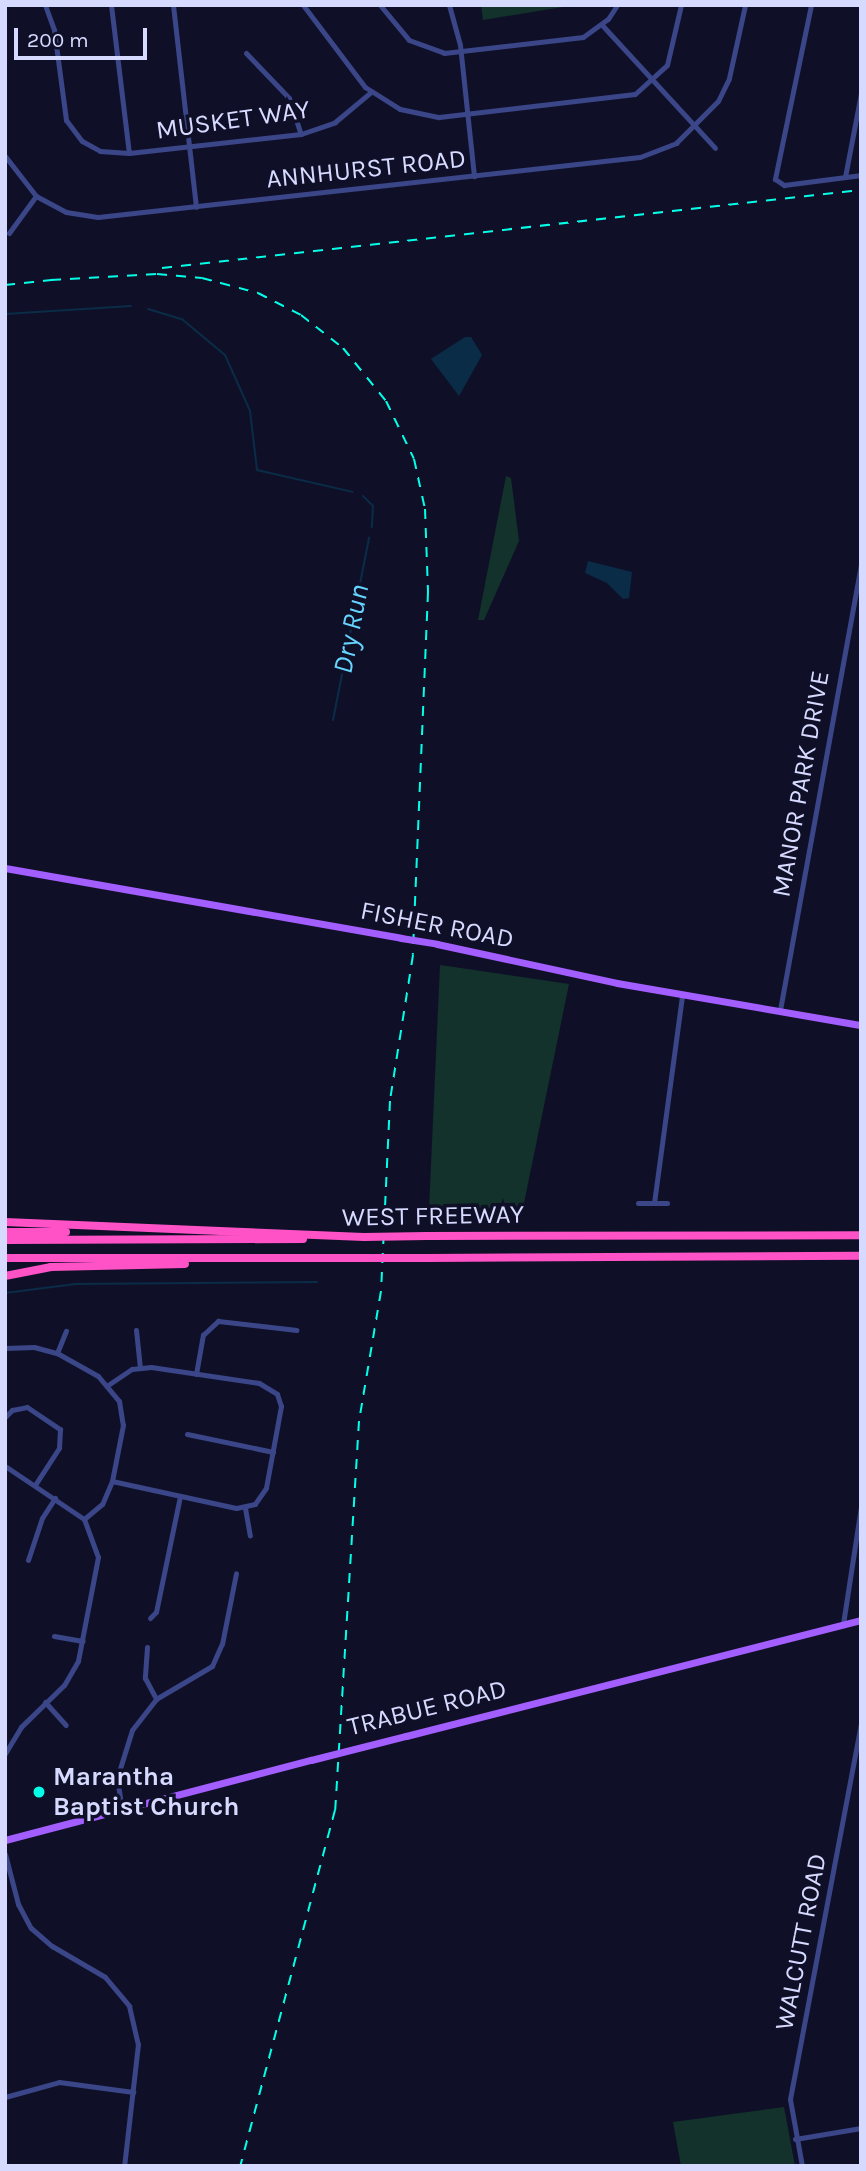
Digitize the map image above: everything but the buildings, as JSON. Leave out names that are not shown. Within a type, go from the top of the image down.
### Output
[{"type":"highway","points":[[5,1222],[167,1231],[365,1237]]},
{"type":"highway","points":[[5,1232],[167,1231]]},
{"type":"highway","name":"WEST FREEWAY","points":[[5,1240],[861,1235]]},
{"type":"highway","name":"WEST FREEWAY","points":[[5,1258],[861,1258]]},
{"type":"highway","points":[[5,1276],[51,1267],[251,1259]]},
{"type":"main road","name":"FISHER ROAD","points":[[5,868],[437,944],[682,995],[861,1025]]},
{"type":"main road","name":"TRABUE ROAD","points":[[5,1840],[861,1620]]},
{"type":"street","name":"MUSKET WAY","points":[[45,5],[54,30],[66,120],[93,149],[129,153],[301,134],[335,122],[372,92]]},
{"type":"street","points":[[111,5],[129,153]]},
{"type":"street","points":[[173,5],[196,207]]},
{"type":"street","points":[[303,5],[372,92],[408,112],[467,114],[624,97],[654,81],[671,55],[681,5]]},
{"type":"street","points":[[380,5],[416,45],[437,53],[573,40],[602,25],[617,5]]},
{"type":"street","points":[[449,5],[460,52],[474,176]]},
{"type":"street","name":"ANNHURST ROAD","points":[[36,197],[57,209],[90,217],[640,157],[669,147],[696,127],[718,101],[729,78],[745,5]]},
{"type":"street","points":[[811,5],[776,182],[861,175]]},
{"type":"street","points":[[602,25],[715,148]]},
{"type":"street","points":[[246,53],[289,98],[301,134]]},
{"type":"street","points":[[845,177],[861,93]]},
{"type":"street","points":[[5,156],[36,197],[9,233]]},
{"type":"street","name":"MANOR PARK DRIVE","points":[[780,1010],[861,564]]},
{"type":"street","points":[[654,1203],[682,995]]},
{"type":"street","points":[[638,1203],[667,1203]]},
{"type":"street","points":[[196,1374],[203,1335],[218,1321],[296,1330]]},
{"type":"street","points":[[136,1330],[140,1367]]},
{"type":"street","points":[[58,1353],[66,1331]]},
{"type":"street","points":[[5,1348],[58,1353],[108,1385],[123,1416],[113,1481],[102,1504],[84,1519]]},
{"type":"street","points":[[108,1385],[140,1367],[272,1388],[281,1406],[262,1497],[245,1508],[113,1481]]},
{"type":"street","points":[[5,1418],[20,1407],[42,1414],[54,1422],[62,1439],[35,1485]]},
{"type":"street","points":[[187,1434],[273,1452]]},
{"type":"street","points":[[5,1466],[84,1519],[98,1557],[83,1642],[70,1675],[20,1727],[5,1754]]},
{"type":"street","points":[[150,1618],[156,1612],[180,1496]]},
{"type":"street","points":[[28,1560],[42,1518],[55,1498]]},
{"type":"street","points":[[843,1624],[845,1588],[861,1507]]},
{"type":"street","points":[[245,1508],[250,1536]]},
{"type":"street","points":[[122,1810],[117,1780],[139,1717],[156,1699],[212,1666],[222,1644],[236,1573]]},
{"type":"street","points":[[54,1636],[83,1642]]},
{"type":"street","points":[[147,1647],[145,1678],[156,1699]]},
{"type":"street","points":[[45,1702],[66,1725]]},
{"type":"street","name":"WALCUTT ROAD","points":[[802,2166],[795,2139],[790,2099],[859,1747],[861,1724]]},
{"type":"street","points":[[5,1854],[15,1898],[31,1928],[52,1946],[105,1977],[129,2007],[138,2036],[124,2166]]},
{"type":"street","points":[[5,2097],[59,2082],[134,2092]]},
{"type":"street","points":[[795,2139],[861,2129]]},
{"type":"green space","points":[[481,5],[575,5],[483,20]]},
{"type":"green space","points":[[506,476],[511,478],[519,541],[484,620],[478,620]]},
{"type":"green space","points":[[440,965],[569,984],[523,1208],[429,1210]]},
{"type":"green space","points":[[784,2107],[795,2166],[681,2166],[673,2122]]},
{"type":"water","points":[[465,337],[471,337],[482,355],[459,396],[431,359]]},
{"type":"water","points":[[588,561],[632,572],[629,598],[623,599],[607,583],[585,573]]},
{"type":"waterway","name":"Dry Run","points":[[5,314],[131,306]]},
{"type":"waterway","name":"Dry Run","points":[[148,309],[183,320],[225,355],[250,411],[257,470],[353,492]]},
{"type":"waterway","name":"Dry Run","points":[[363,496],[373,506],[372,527]]},
{"type":"waterway","name":"Dry Run","points":[[333,720],[369,538]]},
{"type":"waterway","points":[[5,1293],[75,1284],[317,1282]]},
{"type":"railway","points":[[162,268],[861,190]]},
{"type":"railway","points":[[51,280],[157,274],[202,278],[258,293],[301,315],[343,348],[386,401],[414,459],[425,509],[428,592],[413,955],[390,1101],[381,1291],[359,1421],[335,1810],[240,2166]]},
{"type":"railway","points":[[5,285],[61,279]]},
{"type":"place","name":"Marantha Baptist Church","points":[[39,1792]]}]
